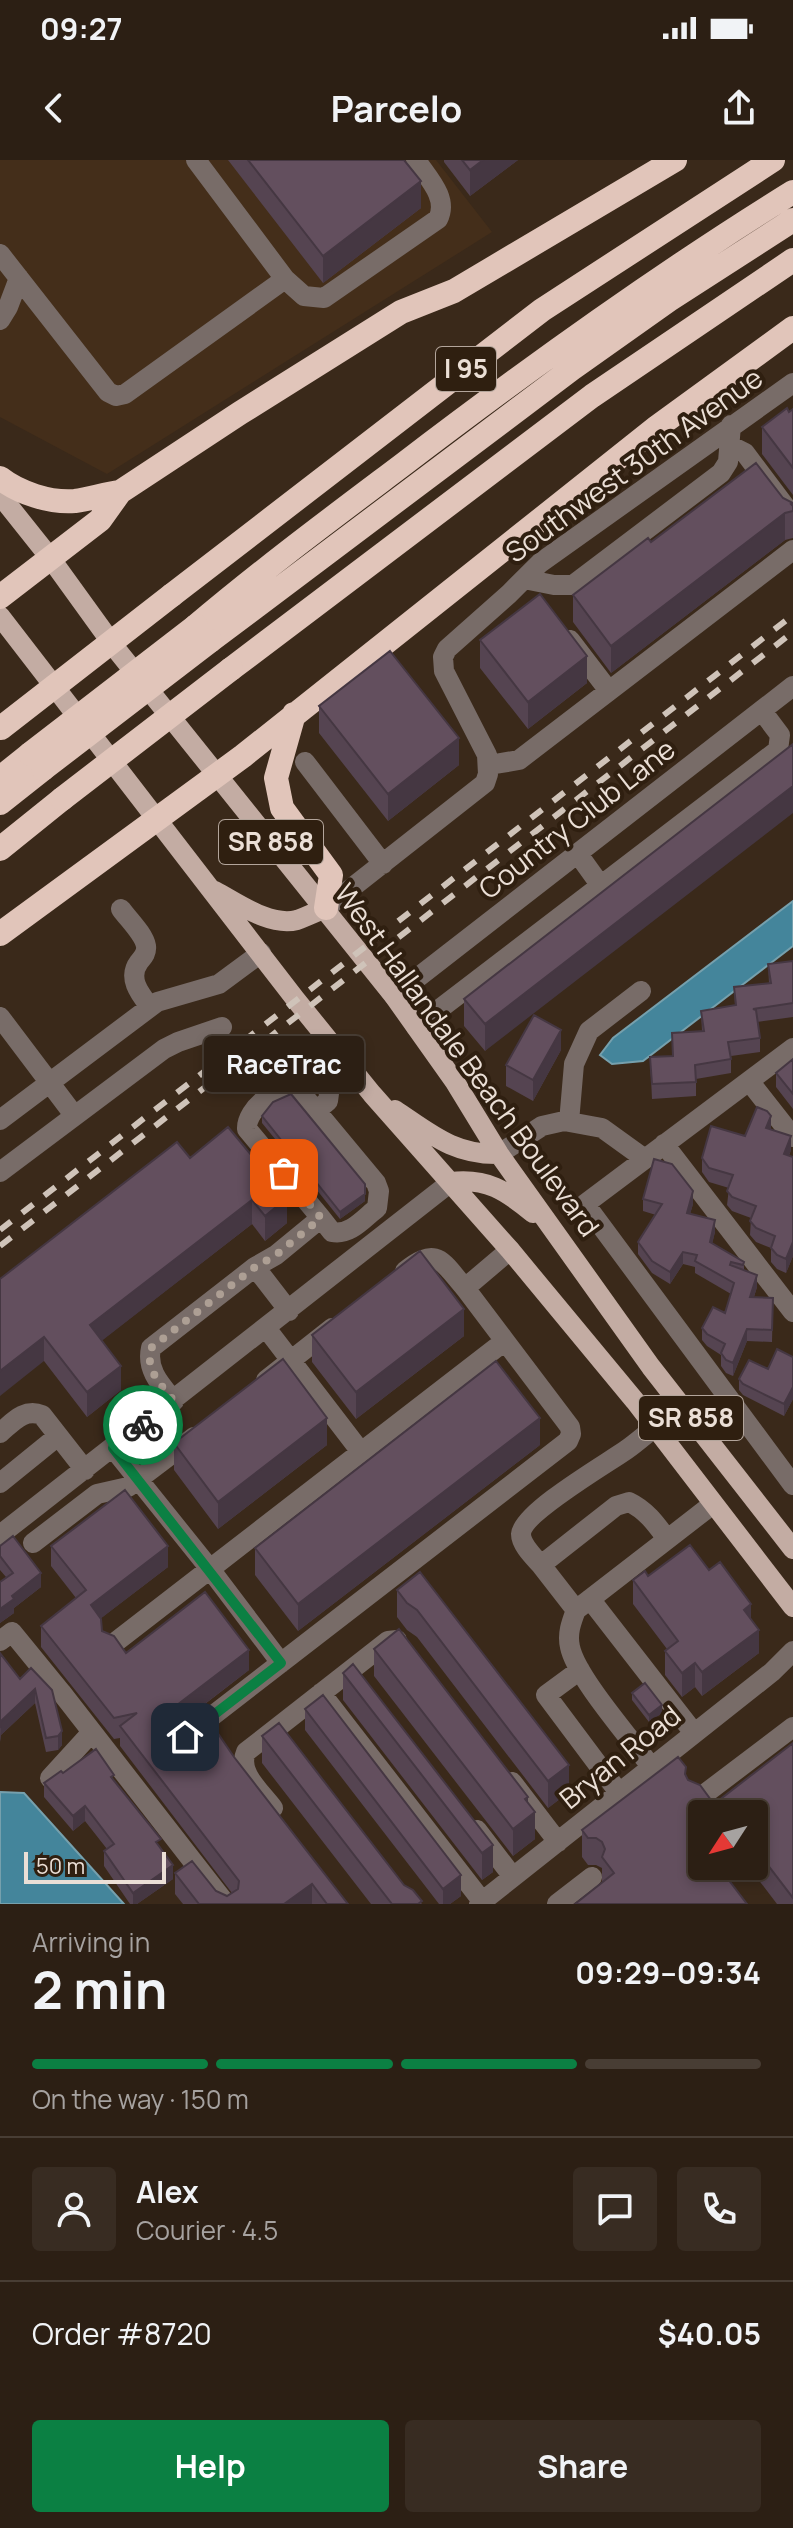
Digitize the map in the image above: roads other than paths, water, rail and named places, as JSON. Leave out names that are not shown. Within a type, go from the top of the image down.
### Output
[{"type":"highway","points":[[0,478],[10,486],[57,501],[76,501],[120,492],[401,312],[454,291],[675,160]]},
{"type":"highway","name":"I 95","points":[[0,728],[542,310],[773,160]]},
{"type":"highway","points":[[203,634],[251,580],[508,385],[704,247],[793,192]]},
{"type":"highway","points":[[0,803],[37,762],[203,634],[669,300],[793,220]]},
{"type":"highway","points":[[0,849],[231,669],[592,396],[793,260]]},
{"type":"highway","points":[[0,934],[217,775],[657,427],[793,328]]},
{"type":"highway","points":[[0,597],[106,514],[120,492]]},
{"type":"highway","points":[[294,714],[276,778],[282,808],[331,875],[326,908]]},
{"type":"highway","points":[[0,778],[37,762]]},
{"type":"main road","name":"West Hallandale Beach Boulevard","points":[[0,495],[116,649],[394,996],[455,1082],[499,1154],[651,1367],[793,1549]]},
{"type":"main road","name":"SR 858","points":[[0,616],[335,1048],[510,1250],[655,1427],[793,1607]]},
{"type":"main road","points":[[210,888],[280,921],[296,920],[326,908]]},
{"type":"main road","points":[[372,1094],[439,1140],[476,1154],[499,1154]]},
{"type":"main road","points":[[451,1182],[473,1179],[496,1187],[514,1197],[557,1234]]},
{"type":"main road","points":[[750,1552],[793,1585]]},
{"type":"street","points":[[196,160],[285,279],[304,296],[324,298],[438,219],[441,212],[439,196],[416,160]]},
{"type":"street","points":[[0,254],[108,392],[116,396],[125,394],[285,279]]},
{"type":"street","points":[[3,306],[19,278]]},
{"type":"street","name":"Southwest 30th Avenue","points":[[489,765],[487,755],[444,671],[443,657],[447,649],[540,563],[731,436],[793,383]]},
{"type":"street","points":[[731,436],[793,517]]},
{"type":"street","points":[[524,579],[573,585],[721,473],[728,462],[731,436]]},
{"type":"street","points":[[326,908],[485,783],[489,765],[519,760],[793,550]]},
{"type":"street","points":[[524,579],[543,604]]},
{"type":"street","points":[[562,629],[609,691]]},
{"type":"street","name":"Country Club Lane","points":[[394,996],[793,686]]},
{"type":"street","points":[[416,1027],[778,750],[780,735],[762,711]]},
{"type":"street","points":[[305,762],[383,864]]},
{"type":"street","points":[[578,854],[601,886]]},
{"type":"street","points":[[121,909],[146,943],[146,951],[136,965],[134,981],[150,1007]]},
{"type":"street","points":[[3,1111],[50,1083],[157,1002],[219,984],[261,953]]},
{"type":"street","points":[[569,1122],[574,1064],[589,1031],[641,991]]},
{"type":"street","points":[[0,1017],[74,1115]]},
{"type":"street","points":[[0,1172],[164,1049],[222,1027]]},
{"type":"street","points":[[316,1111],[328,1101],[335,1048]]},
{"type":"street","points":[[793,1048],[585,1204],[793,1485]]},
{"type":"street","points":[[749,1081],[793,1137]]},
{"type":"street","points":[[289,1086],[297,1088],[376,1183],[379,1191],[377,1208],[347,1232],[332,1232],[321,1218],[247,1129],[246,1121],[251,1114],[280,1089],[289,1086]]},
{"type":"street","points":[[499,1154],[542,1126],[564,1121],[602,1128],[645,1159]]},
{"type":"street","points":[[664,1144],[793,1312]]},
{"type":"street","points":[[0,1535],[451,1182]]},
{"type":"street","points":[[174,1401],[154,1376],[149,1357],[151,1348],[321,1218]]},
{"type":"street","points":[[465,1288],[510,1250]]},
{"type":"street","points":[[185,1737],[568,1441],[570,1427],[465,1288],[440,1260],[419,1260],[385,1287]]},
{"type":"street","points":[[255,1267],[289,1311]]},
{"type":"street","points":[[256,1388],[350,1315]]},
{"type":"street","points":[[266,1328],[361,1452]]},
{"type":"street","points":[[113,1644],[505,1341]]},
{"type":"street","points":[[0,1433],[23,1414],[33,1412],[42,1415],[85,1470]]},
{"type":"street","points":[[33,1543],[97,1494],[128,1487],[139,1480],[210,1425]]},
{"type":"street","points":[[655,1427],[549,1502],[524,1526],[521,1534],[523,1542],[541,1565],[583,1605],[694,1733]]},
{"type":"street","points":[[0,1483],[58,1436]]},
{"type":"street","points":[[113,1448],[281,1663]]},
{"type":"street","points":[[541,1565],[616,1506],[629,1502],[647,1513],[667,1539]]},
{"type":"street","points":[[652,1768],[580,1670],[568,1637],[583,1605],[713,1504]]},
{"type":"street","points":[[6,1637],[92,1732],[226,1904]]},
{"type":"street","points":[[282,1819],[244,1770],[242,1761],[246,1752],[283,1733],[321,1693],[356,1675],[388,1641],[399,1640],[416,1657]]},
{"type":"street","name":"Bryan Road","points":[[480,1903],[772,1672],[793,1651]]},
{"type":"street","points":[[580,1670],[546,1695],[620,1794]]},
{"type":"street","points":[[321,1693],[480,1903]]},
{"type":"street","points":[[698,1799],[793,1727]]},
{"type":"street","points":[[50,1778],[92,1732]]},
{"type":"street","points":[[501,1768],[558,1842]]},
{"type":"street","points":[[466,1816],[513,1877]]},
{"type":"street","points":[[557,1904],[592,1877]]},
{"type":"water","points":[[793,901],[793,946],[643,1061],[612,1064],[600,1055],[613,1038]]},
{"type":"water","points":[[0,1792],[24,1793],[124,1904],[0,1904]]},
{"type":"railway","points":[[0,1230],[793,615]]},
{"type":"railway","points":[[0,1246],[793,632]]},
{"type":"place","name":"RaceTrac","points":[[284,1173]]}]
